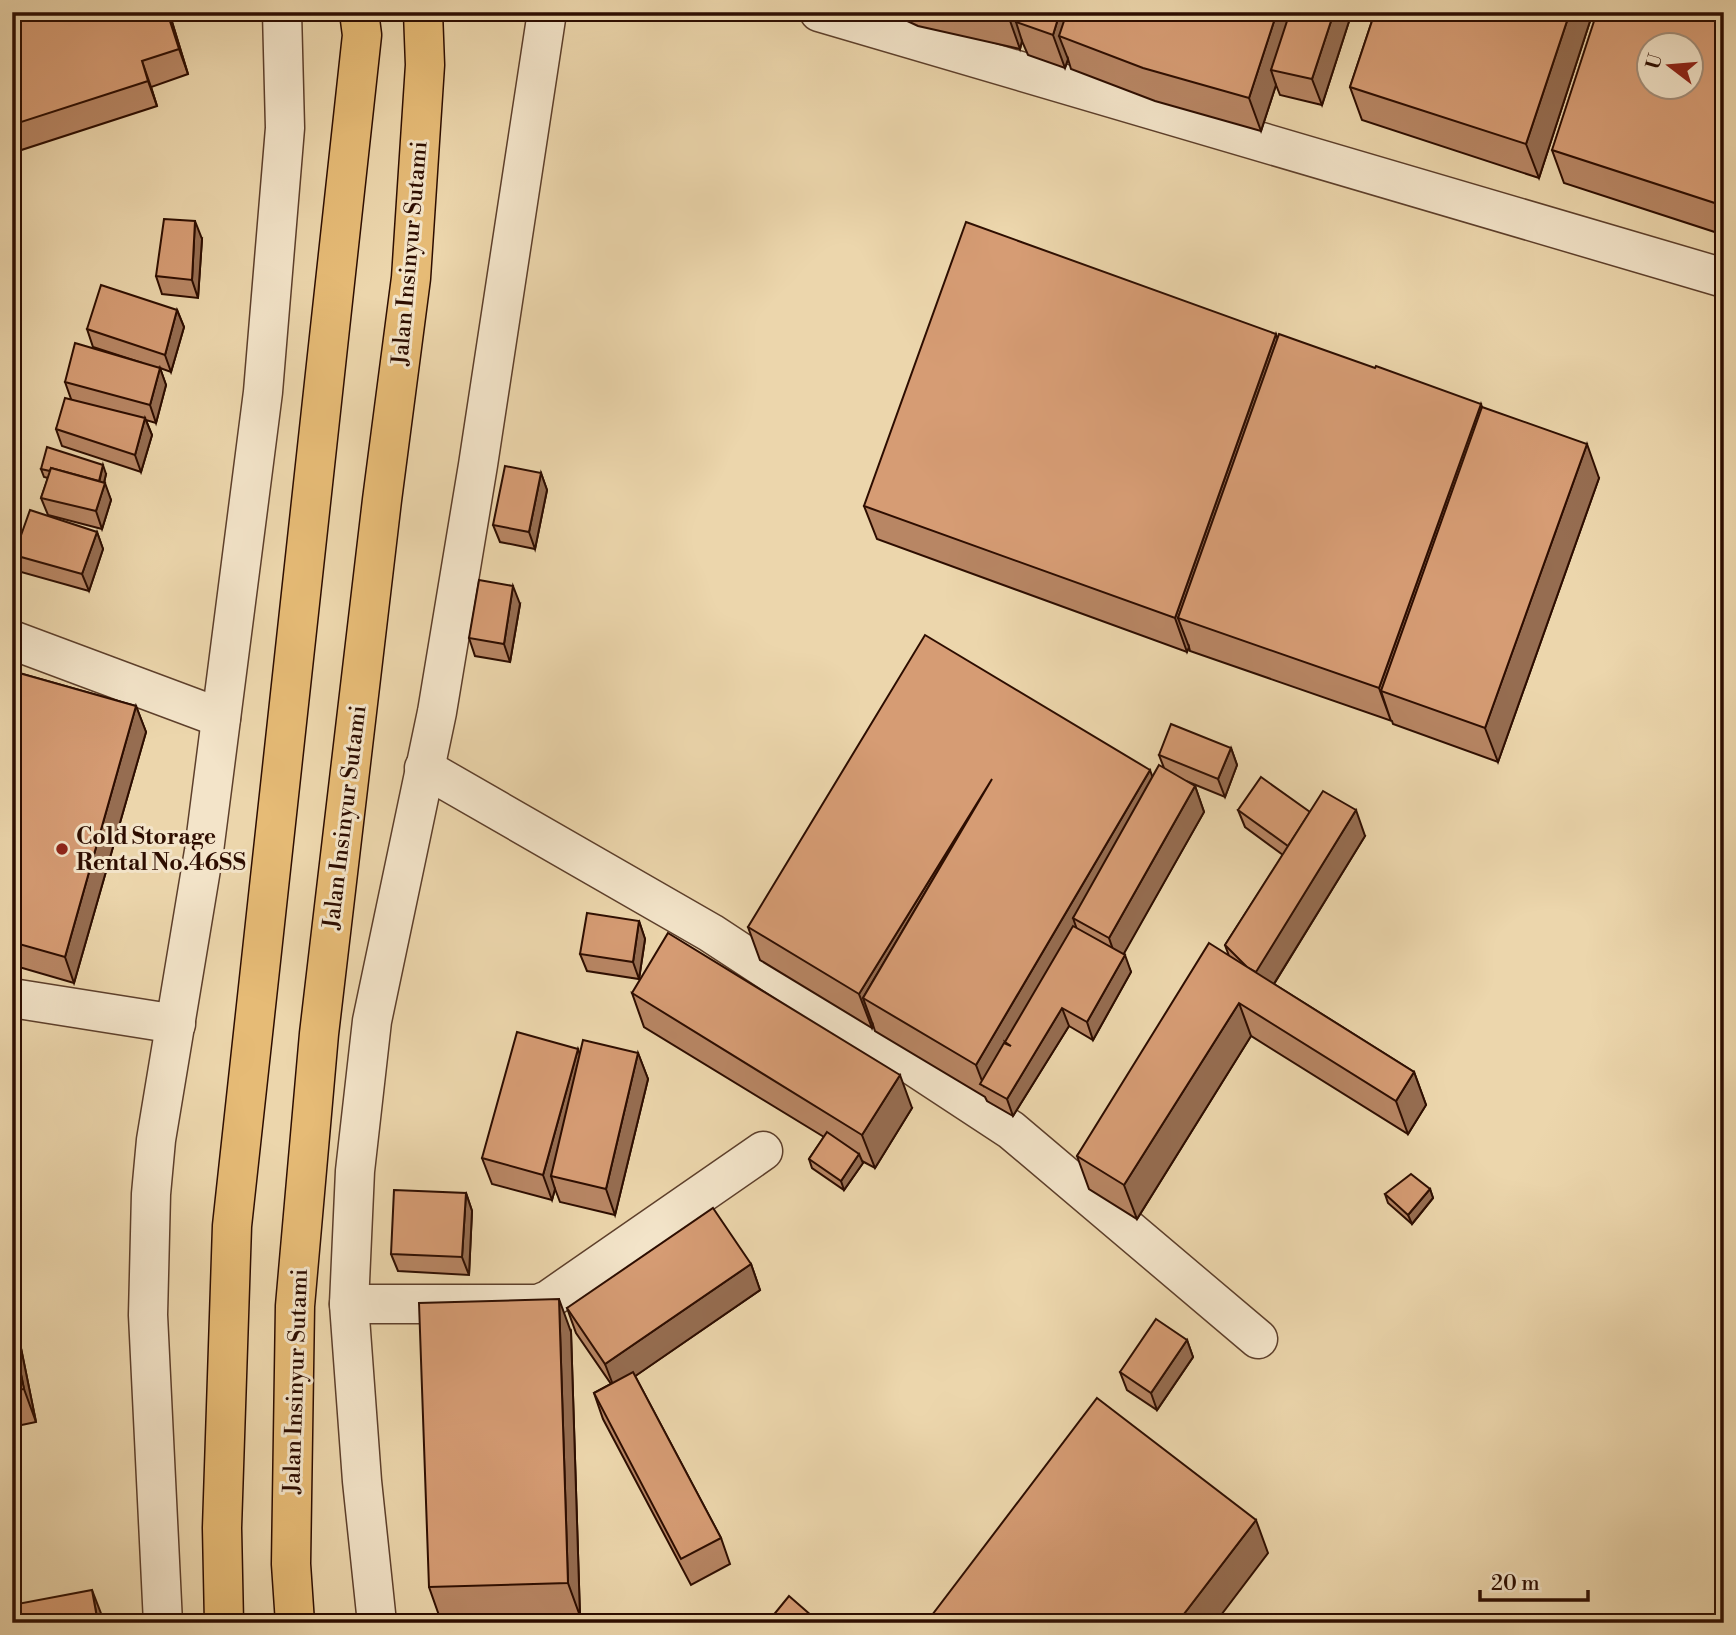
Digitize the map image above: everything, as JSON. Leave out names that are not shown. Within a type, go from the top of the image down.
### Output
[{"type":"highway","points":[[224,1623],[222,1528],[232,1226],[362,35],[359,12]]},
{"type":"highway","name":"Jalan Insinyur Sutami","points":[[295,1623],[291,1564],[295,1306],[319,1034],[411,278],[425,65],[423,12]]},
{"type":"street","points":[[163,1623],[148,1315],[151,1194],[156,1140],[204,850],[264,378],[285,128],[282,12]]},
{"type":"street","points":[[377,1623],[362,1481],[349,1304],[355,1171],[372,1021],[439,699],[478,465],[547,12]]},
{"type":"street","points":[[819,12],[1724,278]]},
{"type":"street","points":[[12,640],[221,718]]},
{"type":"street","points":[[424,768],[711,933],[1011,1130],[1258,1339]]},
{"type":"street","points":[[12,998],[176,1024]]},
{"type":"street","points":[[349,1304],[538,1304],[548,1300],[763,1151]]},
{"type":"building","points":[[12,12],[167,12],[179,49],[142,61],[148,81],[12,125]]},
{"type":"building","points":[[1019,12],[1060,12],[1053,35],[1016,22]]},
{"type":"building","points":[[1067,12],[1277,12],[1249,98],[1143,68],[1059,36]]},
{"type":"building","points":[[1290,12],[1334,12],[1312,79],[1271,70]]},
{"type":"building","points":[[1375,12],[1570,12],[1526,144],[1350,87]]},
{"type":"building","points":[[1597,12],[1724,12],[1724,206],[1552,150]]},
{"type":"building","points":[[164,219],[195,221],[192,280],[156,276]]},
{"type":"building","points":[[966,222],[1276,334],[1175,618],[864,506]]},
{"type":"building","points":[[101,285],[177,310],[165,355],[87,329]]},
{"type":"building","points":[[1279,334],[1481,404],[1379,688],[1178,618]]},
{"type":"building","points":[[75,343],[160,368],[150,405],[65,382]]},
{"type":"building","points":[[65,398],[145,418],[135,455],[56,429]]},
{"type":"building","points":[[1482,407],[1587,444],[1485,728],[1381,691]]},
{"type":"building","points":[[47,447],[103,465],[99,481],[51,468],[50,471],[41,469]]},
{"type":"building","points":[[505,466],[541,473],[529,532],[493,525]]},
{"type":"building","points":[[51,468],[105,483],[96,511],[41,498]]},
{"type":"building","points":[[30,510],[97,532],[82,574],[14,555]]},
{"type":"building","points":[[479,580],[513,586],[504,644],[469,638]]},
{"type":"building","points":[[925,635],[1150,770],[976,1065],[863,998],[992,779],[859,994],[748,927]]},
{"type":"building","name":"Cold Storage Rental No.46SS","points":[[12,671],[136,706],[65,957],[12,942]]},
{"type":"building","points":[[1171,724],[1231,748],[1218,779],[1159,755]]},
{"type":"building","points":[[1159,765],[1195,786],[1109,938],[1073,918]]},
{"type":"building","points":[[1261,777],[1310,812],[1288,846],[1238,810]]},
{"type":"building","points":[[1323,791],[1356,810],[1256,972],[1247,967],[1225,945]]},
{"type":"building","points":[[587,913],[639,921],[633,962],[580,954]]},
{"type":"building","points":[[1073,926],[1125,955],[1087,1022],[1062,1008],[1007,1099],[980,1084],[1004,1043],[1011,1046],[1005,1042]]},
{"type":"building","points":[[668,933],[900,1075],[862,1135],[632,993]]},
{"type":"building","points":[[1209,943],[1414,1072],[1396,1101],[1239,1003],[1124,1185],[1077,1156]]},
{"type":"building","points":[[517,1032],[578,1049],[543,1175],[482,1158]]},
{"type":"building","points":[[583,1040],[638,1053],[606,1189],[551,1176]]},
{"type":"building","points":[[827,1132],[859,1154],[841,1181],[809,1159]]},
{"type":"building","points":[[1411,1174],[1430,1189],[1408,1215],[1385,1194]]},
{"type":"building","points":[[394,1190],[466,1193],[462,1257],[391,1254]]},
{"type":"building","points":[[713,1208],[751,1264],[605,1364],[567,1308]]},
{"type":"building","points":[[559,1299],[568,1583],[429,1587],[419,1303]]},
{"type":"building","points":[[1156,1319],[1187,1340],[1151,1393],[1120,1372]]},
{"type":"building","points":[[12,1331],[24,1389],[12,1391]]},
{"type":"building","points":[[633,1372],[721,1538],[681,1559],[594,1393]]},
{"type":"building","points":[[1097,1398],[1256,1520],[1177,1623],[926,1623]]},
{"type":"building","points":[[92,1590],[98,1623],[12,1623],[12,1605]]},
{"type":"building","points":[[789,1596],[820,1623],[767,1623]]},
{"type":"place","name":"Cold Storage Rental No.46SS","points":[[62,849]]}]
